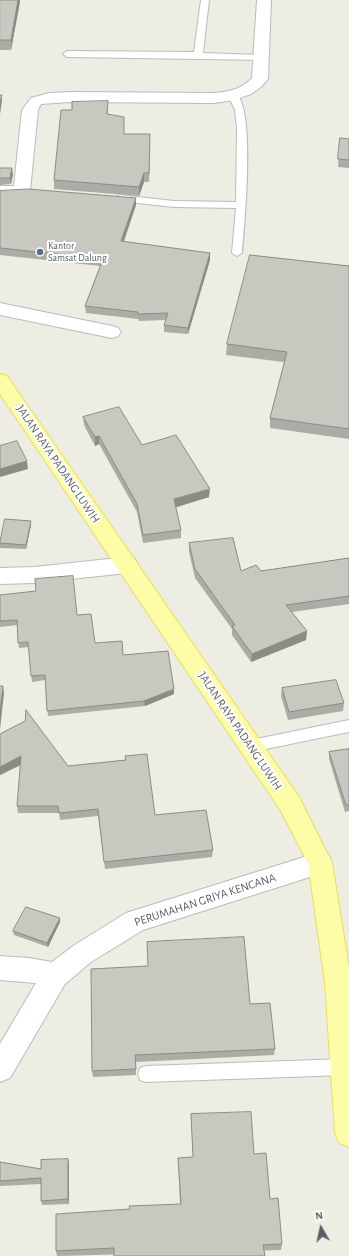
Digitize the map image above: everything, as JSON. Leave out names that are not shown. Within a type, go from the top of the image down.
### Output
[{"type":"main road","name":"JALAN RAYA PADANG LUWIH","points":[[0,380],[128,565],[290,804],[320,863],[330,921],[338,983],[349,1133]]},
{"type":"street","points":[[0,191],[26,191],[30,110],[36,101],[48,98],[70,97],[214,98],[233,96],[245,92],[254,86],[260,79],[264,0]]},
{"type":"street","points":[[6,168],[26,168]]},
{"type":"street","points":[[0,308],[112,332]]},
{"type":"street","points":[[0,576],[34,575],[128,565]]},
{"type":"street","name":"PERUMAHAN GRIYA KENCANA","points":[[0,1069],[56,975],[82,954],[135,921],[320,863]]},
{"type":"street","points":[[0,968],[29,970],[56,975]]},
{"type":"lane","points":[[198,55],[206,0]]},
{"type":"lane","points":[[67,54],[198,55],[262,58]]},
{"type":"lane","points":[[233,96],[240,110],[242,127],[241,205],[237,253]]},
{"type":"lane","points":[[109,198],[174,204],[241,205]]},
{"type":"lane","points":[[251,746],[349,726]]},
{"type":"lane","points":[[146,1074],[345,1067]]},
{"type":"building","points":[[0,0],[18,0],[11,40],[0,40]]},
{"type":"building","points":[[108,101],[107,114],[124,117],[124,134],[150,134],[149,173],[144,173],[139,187],[54,180],[61,110],[72,110],[72,102]]},
{"type":"building","points":[[340,138],[349,139],[349,160],[338,159]]},
{"type":"building","points":[[0,168],[12,168],[10,178],[0,178]]},
{"type":"building","points":[[28,189],[136,198],[121,241],[210,253],[188,328],[164,325],[168,313],[138,314],[138,312],[85,306],[103,259],[0,248],[0,191]]},
{"type":"building","points":[[250,255],[349,266],[349,429],[270,418],[287,352],[227,344]]},
{"type":"building","points":[[119,407],[142,445],[176,435],[210,489],[174,499],[181,530],[143,535],[137,504],[99,436],[95,437],[83,417]]},
{"type":"building","points":[[17,441],[27,461],[0,469],[0,446]]},
{"type":"building","points":[[5,519],[31,521],[26,545],[0,543]]},
{"type":"building","points":[[233,538],[241,571],[256,565],[261,571],[349,558],[349,596],[286,605],[307,631],[252,654],[232,626],[235,625],[195,569],[189,543]]},
{"type":"building","points":[[73,576],[77,615],[91,614],[95,643],[122,641],[123,655],[168,651],[174,689],[144,701],[47,711],[45,675],[31,676],[28,642],[18,643],[17,620],[0,621],[0,595],[36,591],[35,579]]},
{"type":"building","points":[[336,680],[344,703],[289,712],[282,688]]},
{"type":"building","points":[[0,686],[3,686],[0,712]]},
{"type":"building","points":[[26,710],[68,766],[126,760],[125,756],[147,754],[155,815],[206,810],[213,850],[104,862],[98,809],[59,813],[58,806],[17,806],[21,756],[0,767],[0,734],[25,721]]},
{"type":"building","points":[[349,749],[349,805],[346,805],[329,752]]},
{"type":"building","points":[[26,907],[60,918],[47,943],[13,931]]},
{"type":"building","points":[[244,937],[250,1004],[270,1003],[275,1049],[135,1055],[136,1069],[92,1071],[91,969],[148,966],[147,942]]},
{"type":"building","points":[[251,1112],[254,1154],[266,1153],[270,1199],[278,1198],[282,1244],[263,1245],[265,1256],[114,1256],[114,1248],[56,1251],[56,1214],[130,1209],[129,1206],[181,1204],[178,1158],[193,1157],[191,1114]]},
{"type":"building","points":[[68,1159],[68,1199],[41,1201],[41,1178],[0,1181],[0,1162],[41,1169],[41,1160]]},
{"type":"place","name":"Kantor Samsat Dalung","points":[[40,252]]}]
